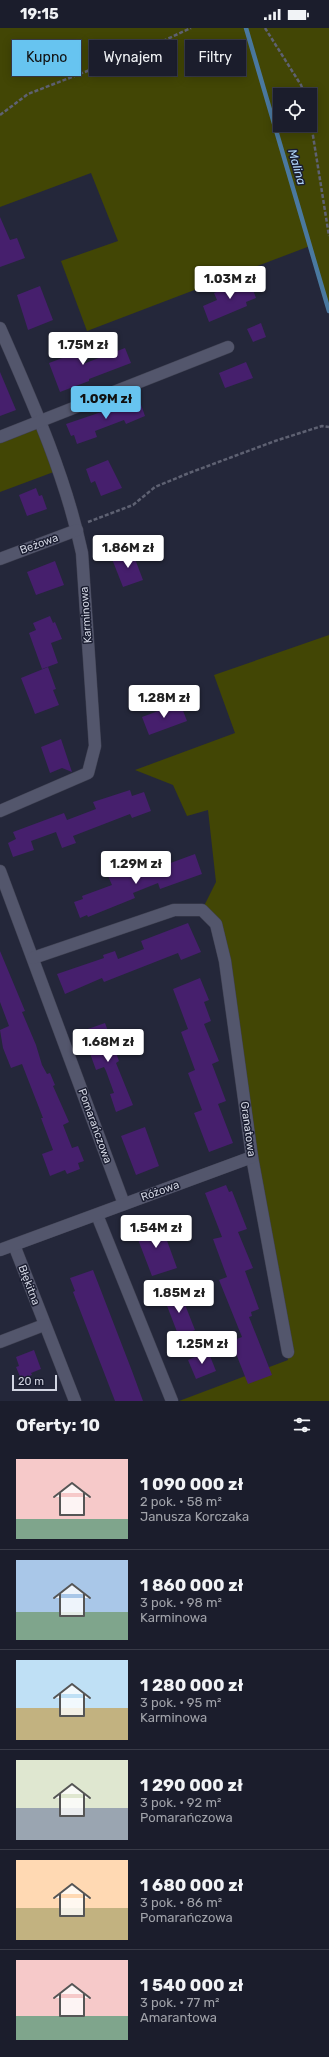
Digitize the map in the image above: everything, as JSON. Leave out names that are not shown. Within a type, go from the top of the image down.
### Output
[{"type":"street","name":"Karminowa","points":[[0,328],[41,422],[57,464],[82,553],[95,746],[88,773],[0,811]]},
{"type":"street","points":[[0,437],[228,347]]},
{"type":"street","name":"Beżowa","points":[[0,559],[76,528]]},
{"type":"street","name":"Pomarańczowa","points":[[0,871],[124,1204]]},
{"type":"street","name":"Granatowa","points":[[33,958],[174,910],[202,910],[216,924],[225,961],[252,1157],[288,1352]]},
{"type":"street","name":"Różowa","points":[[0,1250],[252,1157]]},
{"type":"street","points":[[97,1215],[172,1401]]},
{"type":"street","name":"Błękitna","points":[[14,1245],[74,1401]]},
{"type":"street","points":[[0,1342],[44,1325]]},
{"type":"path","points":[[0,115],[28,94],[152,46],[191,28]]},
{"type":"path","points":[[265,28],[303,88]]},
{"type":"path","points":[[312,132],[329,236]]},
{"type":"path","points":[[76,528],[133,505],[155,488],[189,473],[275,441],[322,426],[329,427]]},
{"type":"shaded area","points":[[0,28],[329,28],[329,311],[310,246],[87,331],[61,261],[118,241],[91,173],[0,207]]},
{"type":"shaded area","points":[[41,422],[59,470],[0,492],[0,437]]},
{"type":"shaded area","points":[[329,635],[329,1401],[179,1401],[288,1360],[219,939],[202,910],[216,882],[208,810],[187,816],[173,785],[135,770],[235,733],[214,675]]},
{"type":"building","points":[[0,217],[10,240],[17,238],[25,258],[0,267]]},
{"type":"building","points":[[249,279],[256,298],[246,302],[247,306],[209,322],[203,306],[217,300],[214,293]]},
{"type":"building","points":[[40,286],[53,320],[28,330],[17,295]]},
{"type":"building","points":[[261,323],[266,337],[253,342],[247,329]]},
{"type":"building","points":[[73,338],[83,364],[125,348],[131,363],[60,392],[49,363],[65,357],[59,343]]},
{"type":"building","points":[[246,362],[253,378],[225,388],[219,373]]},
{"type":"building","points":[[0,372],[16,410],[0,416]]},
{"type":"building","points":[[138,396],[145,416],[126,424],[124,420],[95,431],[97,437],[77,444],[74,435],[71,436],[66,424],[119,406],[118,404]]},
{"type":"building","points":[[108,460],[122,488],[101,496],[95,481],[91,483],[86,469]]},
{"type":"building","points":[[36,488],[39,496],[42,495],[47,509],[27,516],[19,495]]},
{"type":"building","points":[[132,551],[143,580],[123,587],[112,559]]},
{"type":"building","points":[[55,561],[64,585],[36,595],[27,572]]},
{"type":"building","points":[[50,616],[53,623],[55,622],[62,639],[51,643],[58,663],[42,669],[29,633],[36,630],[33,623]]},
{"type":"building","points":[[48,667],[56,689],[53,690],[59,705],[35,714],[21,678]]},
{"type":"building","points":[[180,703],[187,721],[149,735],[142,717]]},
{"type":"building","points":[[61,739],[72,772],[62,768],[50,773],[41,747]]},
{"type":"building","points":[[130,790],[132,796],[144,792],[151,811],[132,818],[130,814],[73,836],[76,843],[62,848],[56,832],[31,841],[34,850],[13,857],[8,843],[16,839],[13,832],[64,813],[67,820],[96,809],[93,802]]},
{"type":"building","points":[[195,854],[202,874],[160,889],[158,883],[133,893],[135,898],[88,917],[87,915],[80,918],[74,902],[83,899],[82,896],[112,885],[108,876],[116,873],[118,868],[123,870],[131,867],[135,876]]},
{"type":"building","points":[[188,923],[201,952],[181,960],[178,953],[104,982],[102,978],[65,994],[57,974],[104,958],[103,955],[115,951],[118,959],[144,949],[141,941]]},
{"type":"building","points":[[0,951],[25,1011],[22,1012],[36,1045],[42,1065],[47,1074],[50,1073],[55,1085],[53,1086],[69,1122],[63,1125],[72,1148],[78,1146],[84,1161],[78,1163],[80,1169],[67,1174],[65,1170],[50,1176],[42,1154],[53,1150],[41,1118],[43,1118],[22,1064],[11,1068],[3,1048],[0,1030],[9,1026],[0,1002]]},
{"type":"building","points":[[200,978],[209,1000],[204,1002],[211,1021],[204,1024],[219,1061],[212,1064],[226,1101],[218,1104],[233,1143],[209,1152],[194,1113],[202,1110],[188,1073],[195,1070],[181,1032],[188,1029],[173,989]]},
{"type":"building","points":[[105,1023],[119,1061],[116,1063],[133,1105],[116,1112],[110,1094],[114,1093],[106,1071],[104,1067],[96,1070],[82,1031]]},
{"type":"building","points":[[145,1127],[159,1166],[136,1175],[121,1136]]},
{"type":"building","points":[[226,1185],[229,1192],[232,1191],[247,1229],[238,1232],[253,1268],[245,1271],[259,1309],[251,1312],[252,1316],[249,1317],[272,1375],[248,1384],[231,1341],[242,1337],[219,1280],[227,1277],[213,1239],[222,1237],[205,1193]]},
{"type":"building","points":[[156,1221],[159,1228],[162,1227],[177,1268],[152,1276],[134,1229]]},
{"type":"building","points":[[93,1270],[143,1401],[115,1401],[73,1292],[75,1291],[70,1278]]},
{"type":"building","points":[[180,1292],[195,1330],[179,1337],[164,1298]]},
{"type":"building","points":[[34,1350],[41,1369],[31,1373],[32,1375],[21,1379],[16,1367],[19,1366],[16,1357]]},
{"type":"building","points":[[208,1351],[216,1371],[196,1379],[188,1360]]},
{"type":"waterway","name":"Malina","points":[[246,28],[329,311]]}]
